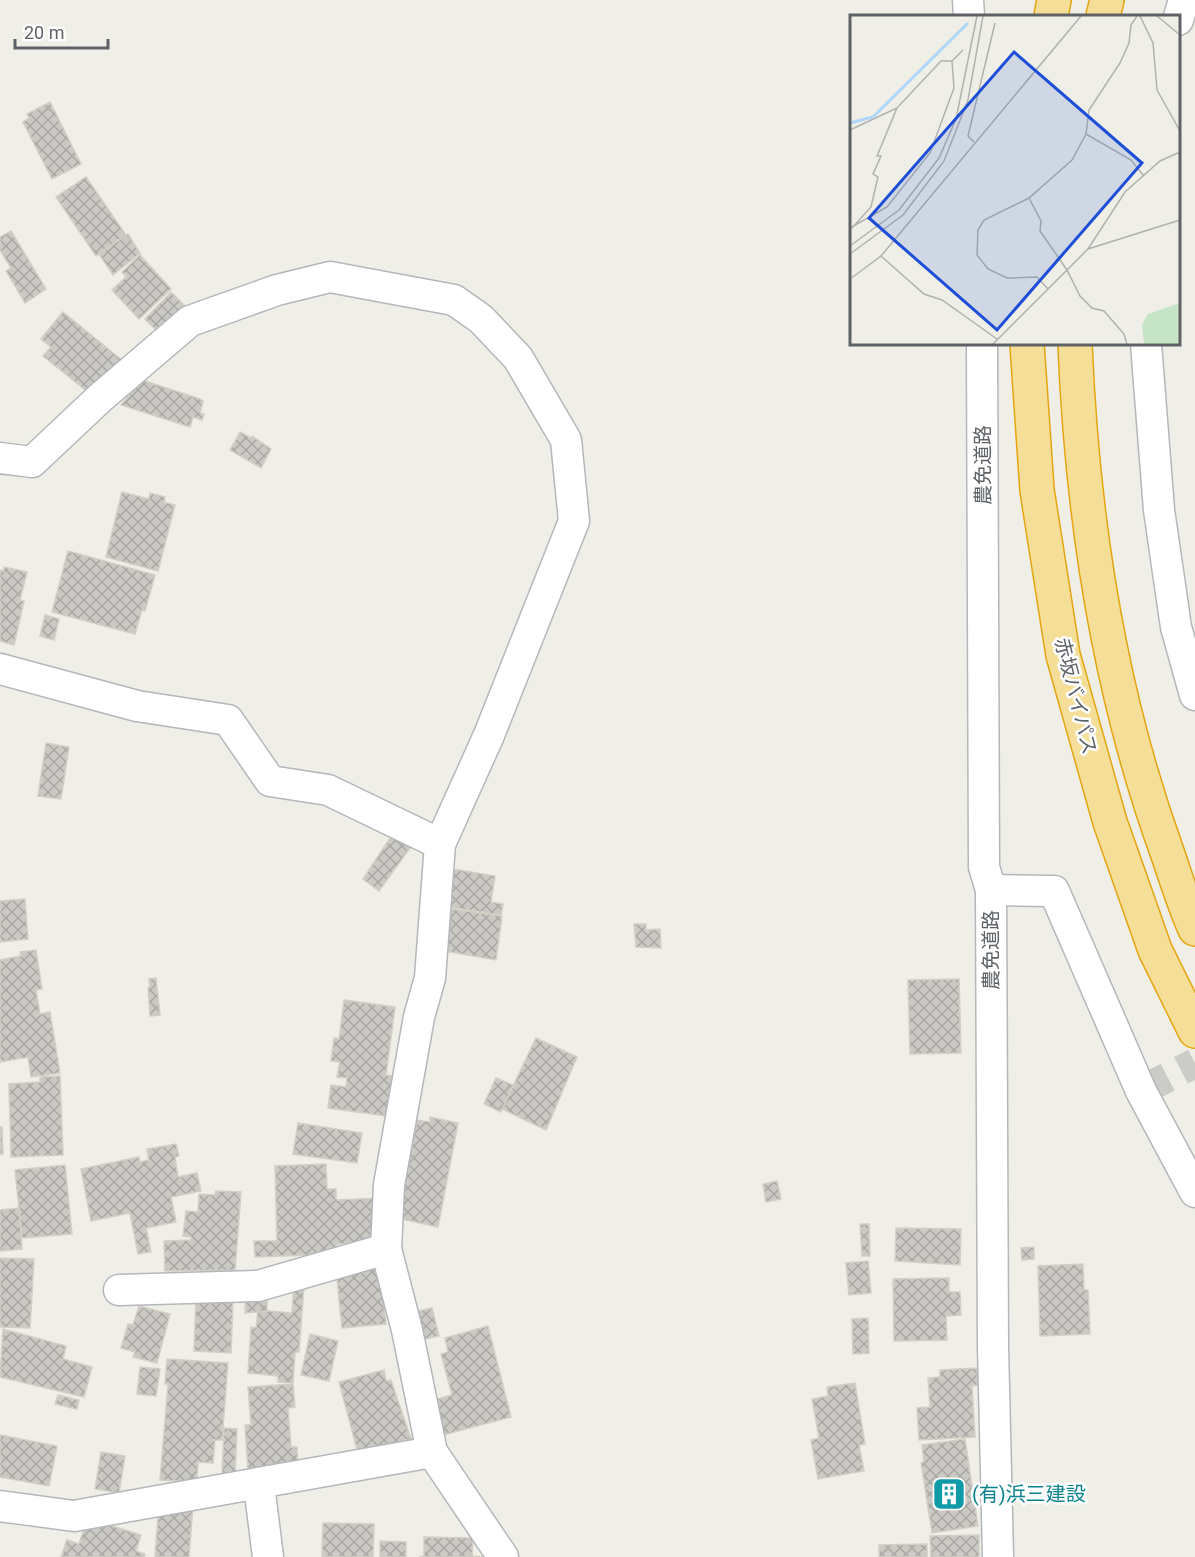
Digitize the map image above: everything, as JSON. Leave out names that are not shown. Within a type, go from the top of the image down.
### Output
[{"type":"highway","points":[[1051,15],[1054,0]]},
{"type":"highway","points":[[1103,15],[1107,0]]},
{"type":"highway","name":"赤坂バイパス","points":[[1027,345],[1037,490],[1063,655],[1110,822],[1155,950],[1195,1031]]},
{"type":"highway","points":[[1075,345],[1083,480],[1108,644],[1149,802],[1195,929]]},
{"type":"street","points":[[968,0],[969,15]]},
{"type":"street","points":[[1180,16],[1184,0]]},
{"type":"street","points":[[0,458],[32,462],[100,398],[190,321],[277,291],[330,277],[454,300],[481,319],[518,358],[566,440],[574,521],[489,735],[440,844],[430,978],[419,1017],[389,1185],[386,1249],[407,1330],[432,1452],[503,1557]]},
{"type":"street","name":"農免道路","points":[[982,345],[984,867],[991,890],[993,1334],[998,1557]]},
{"type":"street","points":[[1146,345],[1159,510],[1176,627],[1195,695]]},
{"type":"street","points":[[0,669],[138,706],[228,720],[270,780],[328,790],[440,844]]},
{"type":"street","points":[[991,890],[1054,891],[1141,1091],[1195,1192]]},
{"type":"street","points":[[120,1290],[258,1286],[386,1249]]},
{"type":"street","points":[[0,1506],[74,1516],[259,1485],[432,1452]]},
{"type":"street","points":[[259,1485],[268,1557]]},
{"type":"building","points":[[50,102],[81,164],[52,179],[23,122],[29,118],[27,114]]},
{"type":"building","points":[[86,177],[126,235],[96,256],[56,197]]},
{"type":"building","points":[[11,231],[46,289],[25,303],[6,271],[11,268],[0,250],[0,237]]},
{"type":"building","points":[[128,234],[140,253],[113,275],[99,254]]},
{"type":"building","points":[[140,255],[171,289],[139,319],[112,290],[126,277],[122,272]]},
{"type":"building","points":[[171,292],[186,307],[160,334],[145,319]]},
{"type":"building","points":[[63,312],[123,361],[94,397],[43,356],[51,347],[41,339]]},
{"type":"building","points":[[142,380],[203,401],[200,413],[204,414],[202,420],[193,417],[190,427],[121,405]]},
{"type":"building","points":[[240,432],[251,438],[252,436],[271,449],[261,468],[230,450]]},
{"type":"building","points":[[122,492],[149,499],[150,493],[165,497],[164,502],[175,505],[158,571],[106,557]]},
{"type":"building","points":[[68,551],[155,575],[145,611],[142,610],[135,634],[52,612]]},
{"type":"building","points":[[4,567],[27,572],[20,600],[24,601],[14,645],[0,641],[0,570],[4,571]]},
{"type":"building","points":[[45,615],[59,619],[54,640],[40,636]]},
{"type":"building","points":[[46,743],[69,747],[61,799],[38,796]]},
{"type":"building","points":[[394,832],[413,844],[379,891],[363,879]]},
{"type":"building","points":[[453,869],[495,876],[491,902],[503,904],[501,915],[447,907]]},
{"type":"building","points":[[25,899],[28,939],[0,942],[0,901]]},
{"type":"building","points":[[451,909],[502,916],[496,960],[444,951]]},
{"type":"building","points":[[634,924],[646,924],[646,930],[660,929],[661,948],[636,947]]},
{"type":"building","points":[[36,950],[42,989],[36,990],[40,1014],[50,1012],[60,1073],[31,1077],[28,1057],[0,1062],[0,960],[21,956],[20,952]]},
{"type":"building","points":[[156,978],[160,1015],[150,1016],[149,979]]},
{"type":"building","points":[[959,979],[961,1053],[910,1054],[908,980]]},
{"type":"building","points":[[344,1000],[395,1007],[386,1075],[398,1077],[393,1117],[328,1108],[331,1085],[346,1087],[347,1078],[337,1077],[340,1062],[331,1061],[334,1038],[339,1039]]},
{"type":"building","points":[[536,1038],[577,1057],[546,1130],[502,1109]]},
{"type":"building","points":[[60,1076],[63,1155],[11,1157],[9,1084],[40,1082],[40,1077]]},
{"type":"building","points":[[496,1078],[513,1085],[501,1112],[484,1104]]},
{"type":"building","points":[[430,1117],[458,1123],[438,1227],[397,1218],[406,1156],[410,1157],[417,1120],[430,1122]]},
{"type":"building","points":[[298,1123],[362,1133],[357,1163],[293,1154]]},
{"type":"building","points":[[0,1127],[2,1127],[3,1154],[0,1154]]},
{"type":"building","points":[[176,1144],[179,1156],[175,1157],[178,1177],[197,1173],[201,1191],[171,1197],[176,1222],[146,1228],[151,1252],[138,1254],[130,1213],[91,1221],[81,1169],[139,1157],[140,1162],[149,1160],[147,1149]]},
{"type":"building","points":[[326,1164],[327,1189],[336,1189],[336,1200],[384,1198],[385,1242],[337,1244],[337,1254],[255,1257],[254,1241],[277,1241],[275,1166]]},
{"type":"building","points":[[65,1165],[72,1234],[22,1238],[15,1170]]},
{"type":"building","points":[[777,1181],[781,1199],[766,1202],[763,1184]]},
{"type":"building","points":[[216,1191],[241,1192],[235,1270],[165,1271],[164,1241],[191,1240],[191,1237],[183,1236],[186,1211],[198,1212],[199,1194],[215,1195]]},
{"type":"building","points":[[19,1208],[22,1249],[0,1251],[0,1210]]},
{"type":"building","points":[[860,1224],[869,1224],[870,1256],[862,1256]]},
{"type":"building","points":[[896,1228],[961,1229],[960,1265],[895,1261]]},
{"type":"building","points":[[1034,1247],[1034,1259],[1022,1260],[1021,1248]]},
{"type":"building","points":[[0,1258],[34,1259],[30,1328],[0,1327]]},
{"type":"building","points":[[868,1261],[871,1293],[849,1295],[846,1263]]},
{"type":"building","points":[[1083,1264],[1084,1290],[1088,1290],[1090,1334],[1040,1336],[1038,1266]]},
{"type":"building","points":[[380,1266],[386,1324],[342,1328],[336,1270]]},
{"type":"building","points":[[949,1278],[949,1292],[960,1292],[961,1315],[946,1316],[947,1340],[894,1341],[893,1279]]},
{"type":"building","points":[[294,1285],[304,1285],[299,1352],[295,1352],[293,1383],[278,1382],[278,1376],[248,1373],[251,1327],[256,1328],[258,1310],[292,1313]]},
{"type":"building","points":[[246,1291],[267,1291],[267,1311],[245,1313]]},
{"type":"building","points":[[196,1300],[233,1301],[231,1353],[194,1351]]},
{"type":"building","points":[[139,1306],[170,1314],[157,1363],[133,1357],[135,1352],[121,1348],[128,1324],[133,1325]]},
{"type":"building","points":[[432,1308],[439,1336],[412,1342],[405,1314]]},
{"type":"building","points":[[868,1318],[869,1353],[853,1354],[852,1319]]},
{"type":"building","points":[[488,1326],[511,1417],[439,1436],[430,1401],[452,1395],[441,1354],[448,1352],[445,1338]]},
{"type":"building","points":[[3,1329],[66,1346],[63,1359],[92,1367],[84,1397],[0,1377]]},
{"type":"building","points":[[310,1334],[338,1341],[329,1381],[301,1375]]},
{"type":"building","points":[[167,1359],[228,1363],[222,1440],[215,1440],[213,1463],[198,1462],[197,1482],[160,1480],[168,1384],[165,1384]]},
{"type":"building","points":[[140,1367],[160,1369],[156,1396],[137,1394]]},
{"type":"building","points":[[977,1368],[978,1385],[972,1386],[975,1437],[919,1440],[917,1408],[930,1407],[928,1378],[940,1377],[940,1370]]},
{"type":"building","points":[[384,1370],[386,1381],[391,1380],[411,1439],[358,1453],[339,1382]]},
{"type":"building","points":[[855,1383],[865,1444],[859,1445],[864,1471],[818,1479],[811,1440],[819,1438],[812,1399],[828,1396],[827,1387]]},
{"type":"building","points":[[293,1384],[295,1407],[288,1408],[291,1447],[297,1447],[298,1468],[248,1471],[245,1425],[251,1425],[248,1387]]},
{"type":"building","points":[[58,1395],[79,1400],[77,1409],[55,1404]]},
{"type":"building","points":[[224,1428],[237,1429],[235,1476],[222,1476]]},
{"type":"building","points":[[0,1435],[57,1446],[49,1486],[0,1477]]},
{"type":"building","name":"(有)浜三建設","points":[[965,1439],[978,1526],[932,1533],[921,1463],[924,1462],[922,1445]]},
{"type":"building","points":[[101,1452],[125,1456],[119,1493],[95,1489]]},
{"type":"building","points":[[159,1502],[193,1505],[189,1557],[155,1557]]},
{"type":"building","points":[[89,1514],[109,1525],[141,1535],[136,1551],[145,1554],[144,1557],[61,1557],[67,1540],[79,1544]]},
{"type":"building","points":[[323,1523],[374,1524],[373,1557],[322,1557]]},
{"type":"building","points":[[979,1535],[979,1557],[931,1557],[930,1536]]},
{"type":"building","points":[[424,1537],[473,1538],[472,1556],[482,1557],[419,1557],[424,1556]]},
{"type":"building","points":[[380,1541],[406,1542],[406,1557],[380,1557]]},
{"type":"building","points":[[927,1544],[927,1557],[879,1557],[879,1545]]},
{"type":"tunnel","points":[[1141,1091],[1195,1063]]},
{"type":"place","name":"(有)浜三建設","points":[[949,1494]]}]
